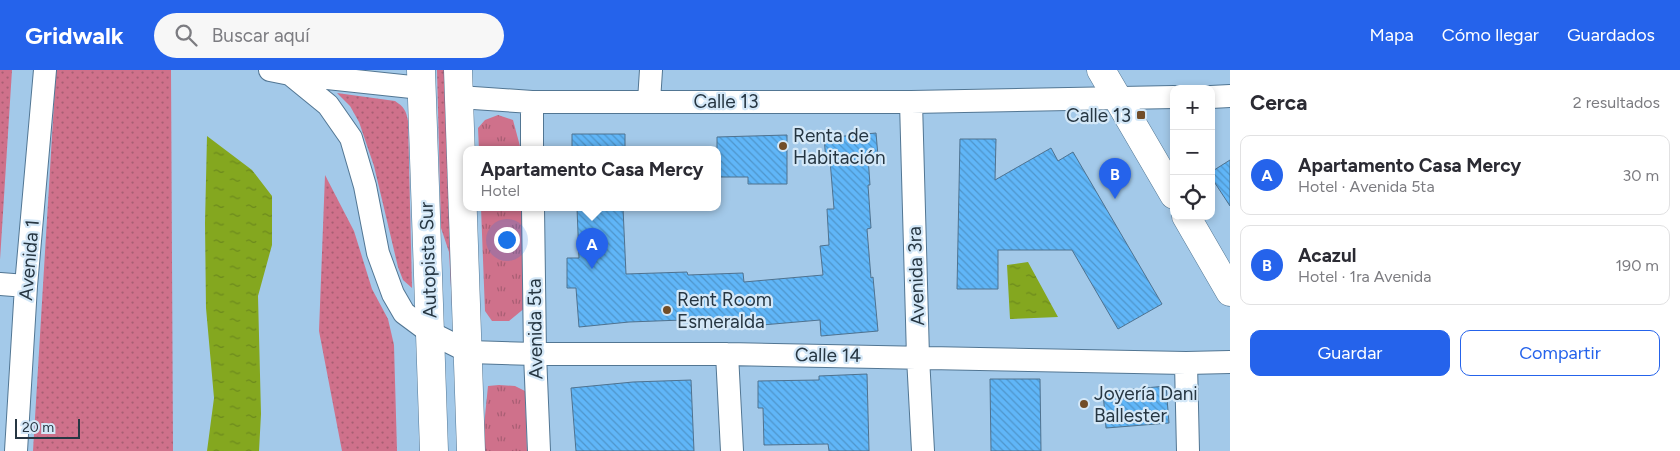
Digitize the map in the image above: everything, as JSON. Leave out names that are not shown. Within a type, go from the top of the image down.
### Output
[{"type":"main road","name":"Autopista Sur","points":[[458,70],[463,200]]},
{"type":"main road","points":[[1102,70],[1170,188]]},
{"type":"main road","name":"Autopista Sur","points":[[421,79],[434,451]]},
{"type":"main road","name":"Autopista Sur","points":[[463,211],[471,451]]},
{"type":"main road","points":[[1188,220],[1230,292]]},
{"type":"street","name":"Avenida 1","points":[[16,451],[26,286],[45,70]]},
{"type":"street","points":[[650,101],[651,70]]},
{"type":"street","points":[[280,72],[421,79]]},
{"type":"street","name":"Calle 14","points":[[280,72],[328,105],[351,138],[365,186],[378,253],[393,294],[404,313],[431,333],[469,352],[727,354],[1186,363],[1230,362]]},
{"type":"street","points":[[1215,96],[1230,96]]},
{"type":"street","name":"Calle 13","points":[[459,98],[532,102],[911,102],[1170,97]]},
{"type":"street","points":[[532,102],[532,146]]},
{"type":"street","name":"Avenida 3ra","points":[[911,102],[918,357],[923,451]]},
{"type":"street","name":"Avenida 5ta","points":[[533,211],[534,354],[539,451]]},
{"type":"street","points":[[0,284],[26,286]]},
{"type":"street","points":[[727,354],[732,451]]},
{"type":"street","points":[[1186,363],[1188,451]]},
{"type":"green space","points":[[0,70],[12,70],[0,260]]},
{"type":"green space","points":[[56,70],[171,70],[173,451],[33,451]]},
{"type":"green space","points":[[437,70],[448,70],[455,305],[452,306],[449,252],[441,228]]},
{"type":"green space","points":[[337,93],[395,101],[405,111],[408,121],[412,288],[403,280],[398,267],[374,166],[359,122],[350,106]]},
{"type":"green space","points":[[498,115],[513,120],[520,146],[479,146],[478,128],[485,120]]},
{"type":"green space","points":[[325,175],[354,231],[372,289],[388,319],[394,345],[397,451],[342,451],[319,331]]},
{"type":"green space","points":[[481,211],[523,211],[526,307],[509,321],[492,321],[485,311]]},
{"type":"green space","points":[[488,386],[515,386],[525,391],[527,451],[485,451],[484,426]]},
{"type":"water","points":[[207,136],[252,170],[272,196],[272,245],[258,296],[261,414],[259,451],[207,451],[214,398],[206,308]]},
{"type":"water","points":[[1028,262],[1058,317],[1010,319],[1007,265]]},
{"type":"building","points":[[876,133],[878,156],[868,157],[871,228],[867,229],[878,331],[821,336],[820,320],[762,325],[761,320],[710,323],[709,319],[629,322],[579,327],[576,288],[567,288],[567,258],[579,258],[577,211],[623,211],[626,274],[687,272],[688,275],[743,273],[744,282],[823,275],[820,246],[829,245],[827,209],[834,209],[830,160],[826,160],[824,138]]},
{"type":"building","points":[[572,134],[625,134],[625,146],[572,146]]},
{"type":"building","points":[[787,135],[787,184],[748,184],[748,177],[721,177],[721,146],[717,146],[717,137]]},
{"type":"building","points":[[960,139],[996,139],[995,180],[1051,148],[1058,161],[1073,152],[1162,304],[1118,329],[1072,250],[998,250],[998,289],[957,289]]},
{"type":"building","points":[[1230,160],[1230,206],[1215,183],[1215,169]]},
{"type":"building","points":[[867,374],[869,451],[829,451],[828,444],[764,445],[763,408],[758,408],[758,381],[819,380],[819,376]]},
{"type":"building","points":[[990,379],[1040,379],[1041,451],[991,451]]},
{"type":"building","points":[[691,380],[694,451],[576,451],[571,388],[633,382]]},
{"type":"building","points":[[1166,386],[1169,423],[1106,428],[1103,392]]},
{"type":"place","name":"Calle 13","points":[[1141,115]]},
{"type":"place","name":"Renta de Habitación","points":[[783,146]]},
{"type":"place","name":"Acazul","points":[[1115,199]]},
{"type":"place","name":"Apartamento Casa Mercy","points":[[592,269]]},
{"type":"place","name":"Rent Room Esmeralda","points":[[667,310]]},
{"type":"place","name":"Joyería Dani Ballester","points":[[1084,404]]}]
